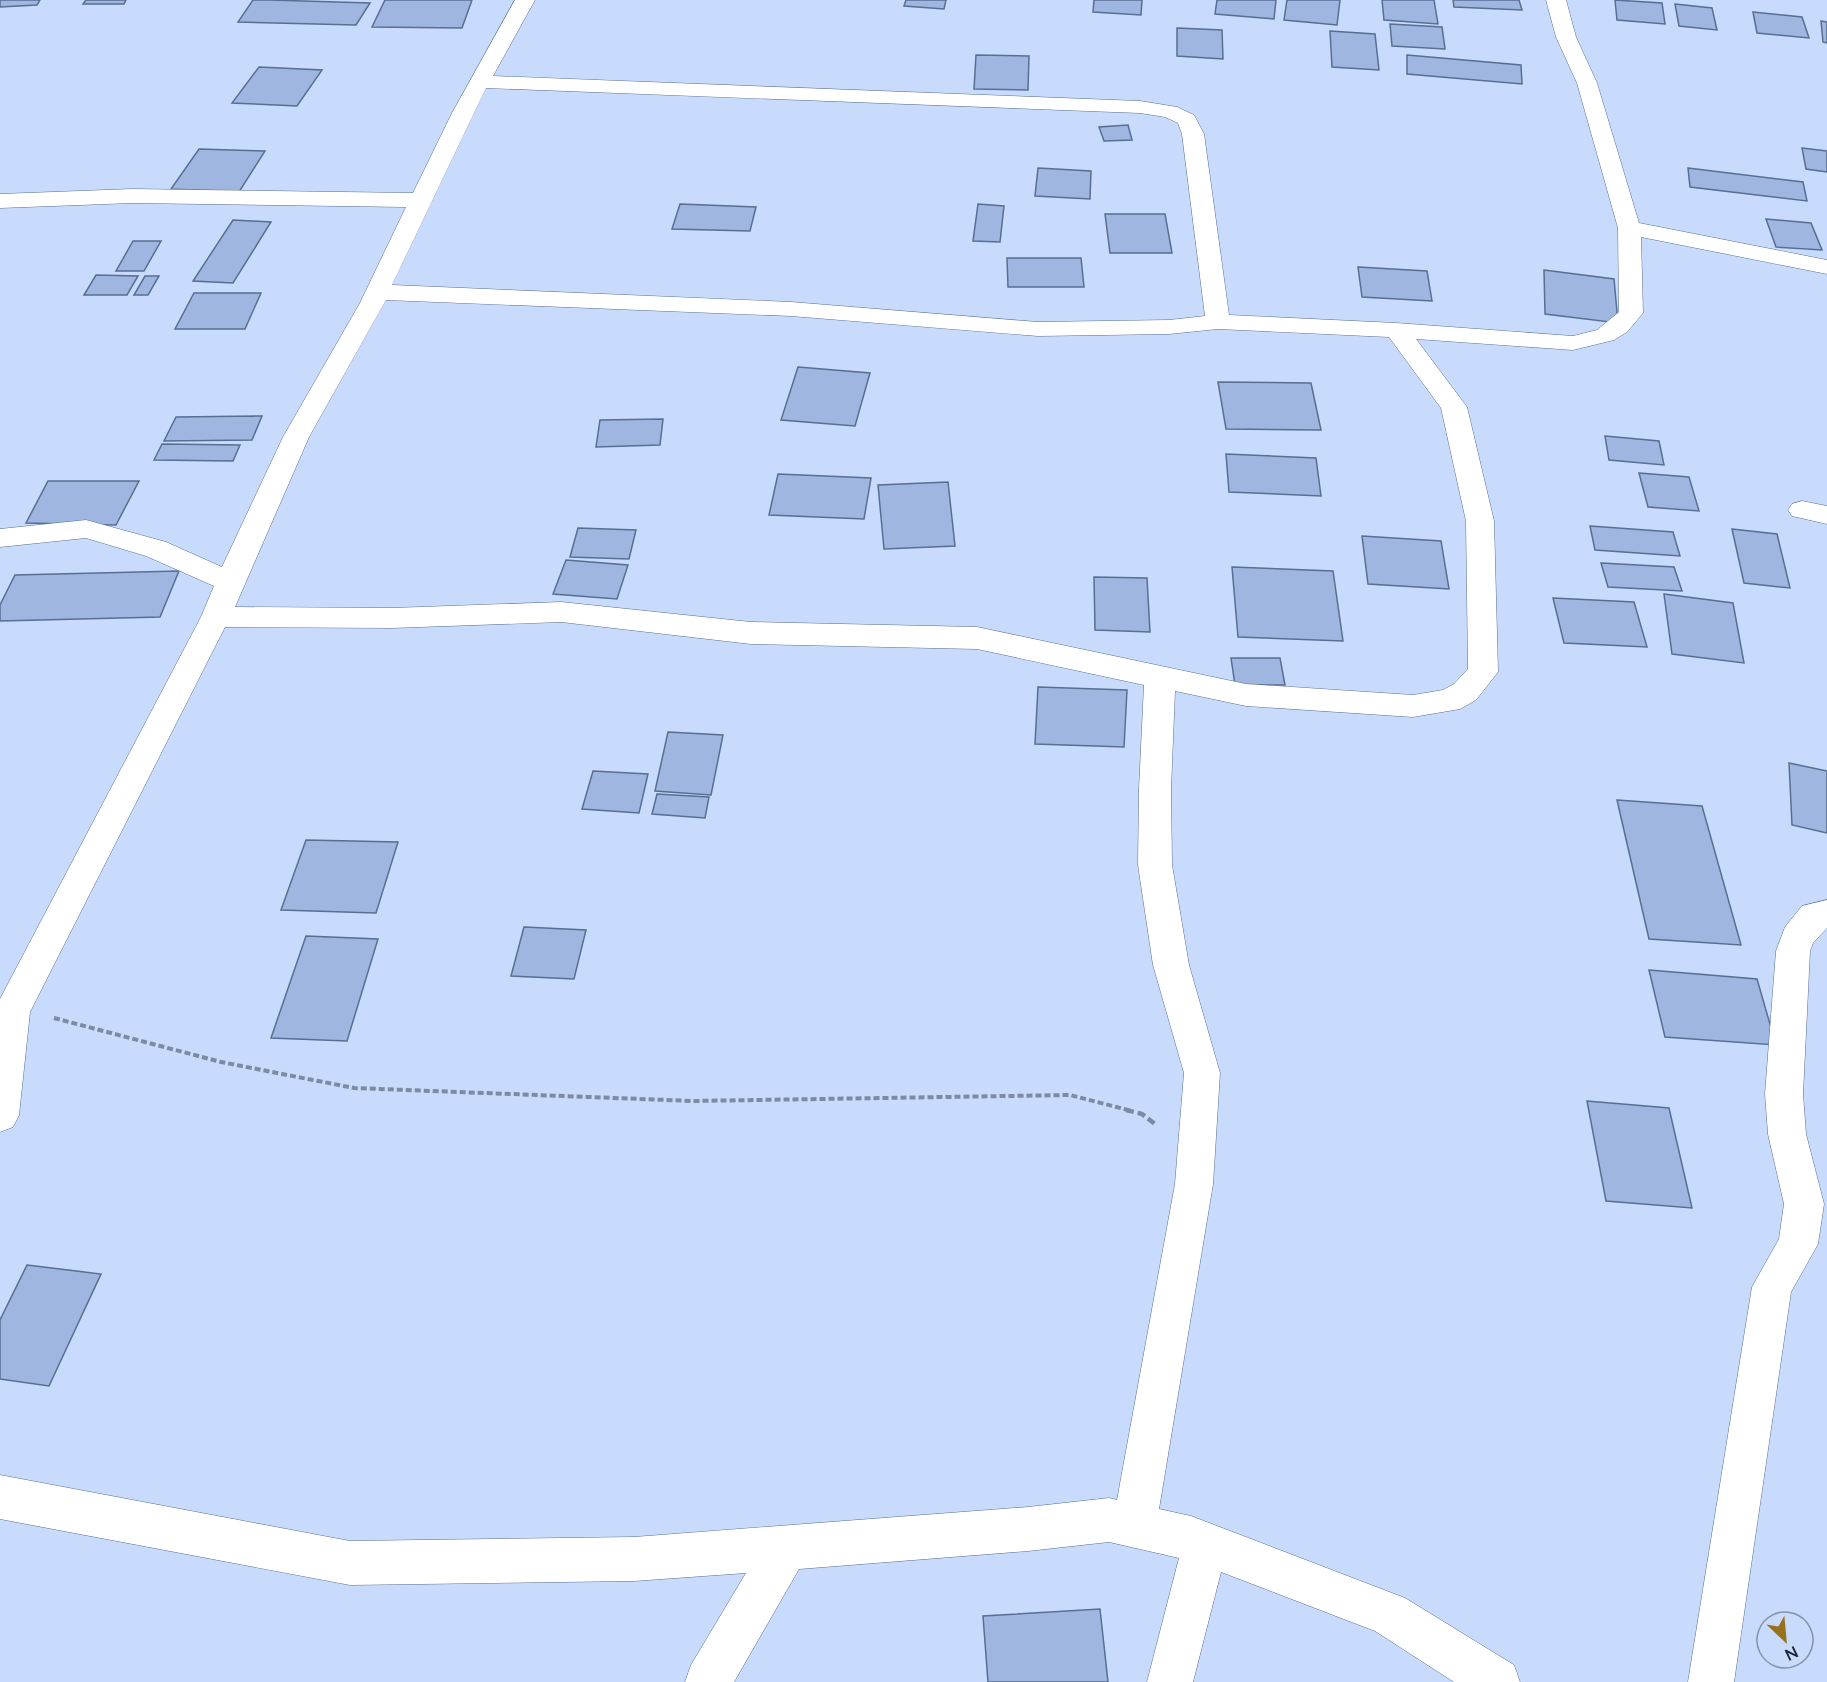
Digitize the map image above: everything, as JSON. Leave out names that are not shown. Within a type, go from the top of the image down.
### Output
[{"type":"street","points":[[0,1115],[14,1008],[174,694],[216,617],[296,437],[377,292],[462,113],[525,0]]},
{"type":"street","points":[[377,292],[791,309],[1038,329],[1169,327],[1218,322],[1396,330],[1573,343],[1595,340],[1617,331],[1631,313],[1629,228],[1587,83],[1566,37],[1556,0]]},
{"type":"street","points":[[479,82],[1140,107],[1170,111],[1187,119],[1192,134],[1218,322]]},
{"type":"street","points":[[0,201],[132,196],[420,200]]},
{"type":"street","points":[[1629,228],[1827,267]]},
{"type":"street","points":[[216,617],[392,618],[561,612],[751,633],[977,638],[1246,695],[1413,706],[1449,701],[1465,692],[1483,672],[1480,521],[1454,407],[1396,330]]},
{"type":"street","points":[[0,538],[86,530],[156,549],[230,582]]},
{"type":"street","points":[[1134,1526],[1194,1184],[1202,1073],[1171,964],[1155,866],[1155,789],[1160,677]]},
{"type":"street","points":[[1711,1682],[1772,1287],[1798,1244],[1804,1204],[1787,1134],[1784,1094],[1793,951],[1797,937],[1814,916],[1827,914]]},
{"type":"street","points":[[0,1497],[350,1563],[634,1559],[1109,1520],[1191,1538],[1389,1614],[1497,1682]]},
{"type":"street","points":[[1170,1682],[1205,1544]]},
{"type":"street","points":[[708,1682],[786,1548]]},
{"type":"path","points":[[14,1008],[221,1062],[354,1088],[693,1101],[1070,1095],[1142,1114],[1196,1156]]},
{"type":"building","points":[[0,0],[40,0],[37,5],[0,7]]},
{"type":"building","points":[[86,0],[126,0],[124,4],[83,4]]},
{"type":"building","points":[[253,0],[370,3],[356,25],[238,22]]},
{"type":"building","points":[[385,0],[472,0],[462,28],[372,27]]},
{"type":"building","points":[[906,0],[946,0],[944,9],[904,6]]},
{"type":"building","points":[[1094,0],[1142,0],[1141,15],[1093,12]]},
{"type":"building","points":[[1217,0],[1276,0],[1274,19],[1215,14]]},
{"type":"building","points":[[1287,0],[1340,0],[1337,25],[1284,20]]},
{"type":"building","points":[[1382,0],[1434,0],[1438,24],[1384,20]]},
{"type":"building","points":[[1453,0],[1519,0],[1522,10],[1454,7]]},
{"type":"building","points":[[1615,0],[1662,3],[1665,24],[1617,20]]},
{"type":"building","points":[[1675,4],[1712,8],[1717,30],[1679,26]]},
{"type":"building","points":[[1753,12],[1802,17],[1809,38],[1757,33]]},
{"type":"building","points":[[1821,21],[1827,22],[1827,43],[1823,42]]},
{"type":"building","points":[[1390,24],[1442,27],[1445,49],[1392,46]]},
{"type":"building","points":[[1177,28],[1222,30],[1223,59],[1177,56]]},
{"type":"building","points":[[1330,31],[1375,34],[1379,70],[1332,67]]},
{"type":"building","points":[[976,55],[1029,56],[1028,90],[974,89]]},
{"type":"building","points":[[1407,55],[1521,65],[1522,84],[1407,74]]},
{"type":"building","points":[[259,67],[322,70],[297,106],[232,103]]},
{"type":"building","points":[[1128,125],[1132,140],[1104,141],[1099,127]]},
{"type":"building","points":[[1802,148],[1827,151],[1827,172],[1806,169]]},
{"type":"building","points":[[199,149],[265,151],[239,192],[171,189]]},
{"type":"building","points":[[1038,168],[1091,171],[1090,199],[1035,196]]},
{"type":"building","points":[[1688,168],[1803,182],[1807,201],[1690,187]]},
{"type":"building","points":[[680,204],[756,207],[750,231],[672,229]]},
{"type":"building","points":[[978,204],[1004,206],[1000,242],[973,241]]},
{"type":"building","points":[[1105,214],[1165,214],[1172,253],[1110,253]]},
{"type":"building","points":[[1766,219],[1811,223],[1822,250],[1776,247]]},
{"type":"building","points":[[233,220],[271,222],[233,283],[193,281]]},
{"type":"building","points":[[133,241],[161,241],[144,271],[116,271]]},
{"type":"building","points":[[1007,258],[1081,258],[1084,287],[1008,287]]},
{"type":"building","points":[[1358,267],[1427,271],[1432,301],[1362,297]]},
{"type":"building","points":[[1544,270],[1614,279],[1618,323],[1545,314]]},
{"type":"building","points":[[96,275],[138,276],[127,295],[84,295]]},
{"type":"building","points":[[145,276],[159,276],[148,295],[134,295]]},
{"type":"building","points":[[194,293],[261,293],[245,329],[175,329]]},
{"type":"building","points":[[798,367],[870,373],[855,426],[781,420]]},
{"type":"building","points":[[1218,382],[1311,383],[1321,430],[1226,429]]},
{"type":"building","points":[[262,416],[252,440],[164,441],[176,417]]},
{"type":"building","points":[[663,419],[660,445],[596,447],[600,420]]},
{"type":"building","points":[[1605,436],[1659,441],[1664,465],[1609,460]]},
{"type":"building","points":[[162,444],[240,445],[233,461],[154,460]]},
{"type":"building","points":[[1226,454],[1316,458],[1321,496],[1229,492]]},
{"type":"building","points":[[1639,473],[1689,477],[1699,511],[1648,507]]},
{"type":"building","points":[[778,474],[871,478],[864,519],[769,515]]},
{"type":"building","points":[[48,481],[139,481],[116,525],[26,523]]},
{"type":"building","points":[[948,482],[955,546],[884,549],[878,485]]},
{"type":"building","points":[[1590,526],[1673,532],[1680,556],[1595,550]]},
{"type":"building","points":[[578,528],[636,530],[629,559],[570,557]]},
{"type":"building","points":[[1732,529],[1777,534],[1790,588],[1744,583]]},
{"type":"building","points":[[1362,536],[1441,541],[1449,589],[1368,584]]},
{"type":"building","points":[[566,560],[628,565],[617,599],[553,594]]},
{"type":"building","points":[[1601,563],[1674,567],[1682,591],[1608,587]]},
{"type":"building","points":[[1232,567],[1333,571],[1343,641],[1238,637]]},
{"type":"building","points":[[179,571],[160,617],[0,621],[0,605],[15,575]]},
{"type":"building","points":[[1094,577],[1147,578],[1150,632],[1095,630]]},
{"type":"building","points":[[1664,594],[1733,603],[1744,663],[1672,654]]},
{"type":"building","points":[[1553,598],[1634,602],[1647,647],[1564,643]]},
{"type":"building","points":[[1231,658],[1280,658],[1285,685],[1235,685]]},
{"type":"building","points":[[1038,687],[1127,690],[1124,747],[1035,744]]},
{"type":"building","points":[[668,732],[723,735],[711,795],[655,791]]},
{"type":"building","points":[[1789,763],[1827,771],[1827,833],[1792,825]]},
{"type":"building","points":[[593,771],[648,774],[639,813],[582,809]]},
{"type":"building","points":[[657,794],[709,797],[705,818],[652,814]]},
{"type":"building","points":[[1617,800],[1702,806],[1741,945],[1649,939]]},
{"type":"building","points":[[306,840],[398,842],[376,913],[281,910]]},
{"type":"building","points":[[524,927],[586,930],[574,979],[511,976]]},
{"type":"building","points":[[306,936],[378,939],[347,1041],[271,1038]]},
{"type":"building","points":[[1649,970],[1757,979],[1776,1045],[1665,1037]]},
{"type":"building","points":[[1587,1101],[1669,1108],[1692,1208],[1606,1201]]},
{"type":"building","points":[[27,1265],[101,1274],[49,1386],[0,1379],[0,1320]]},
{"type":"building","points":[[1100,1609],[1108,1682],[988,1682],[983,1616]]}]
